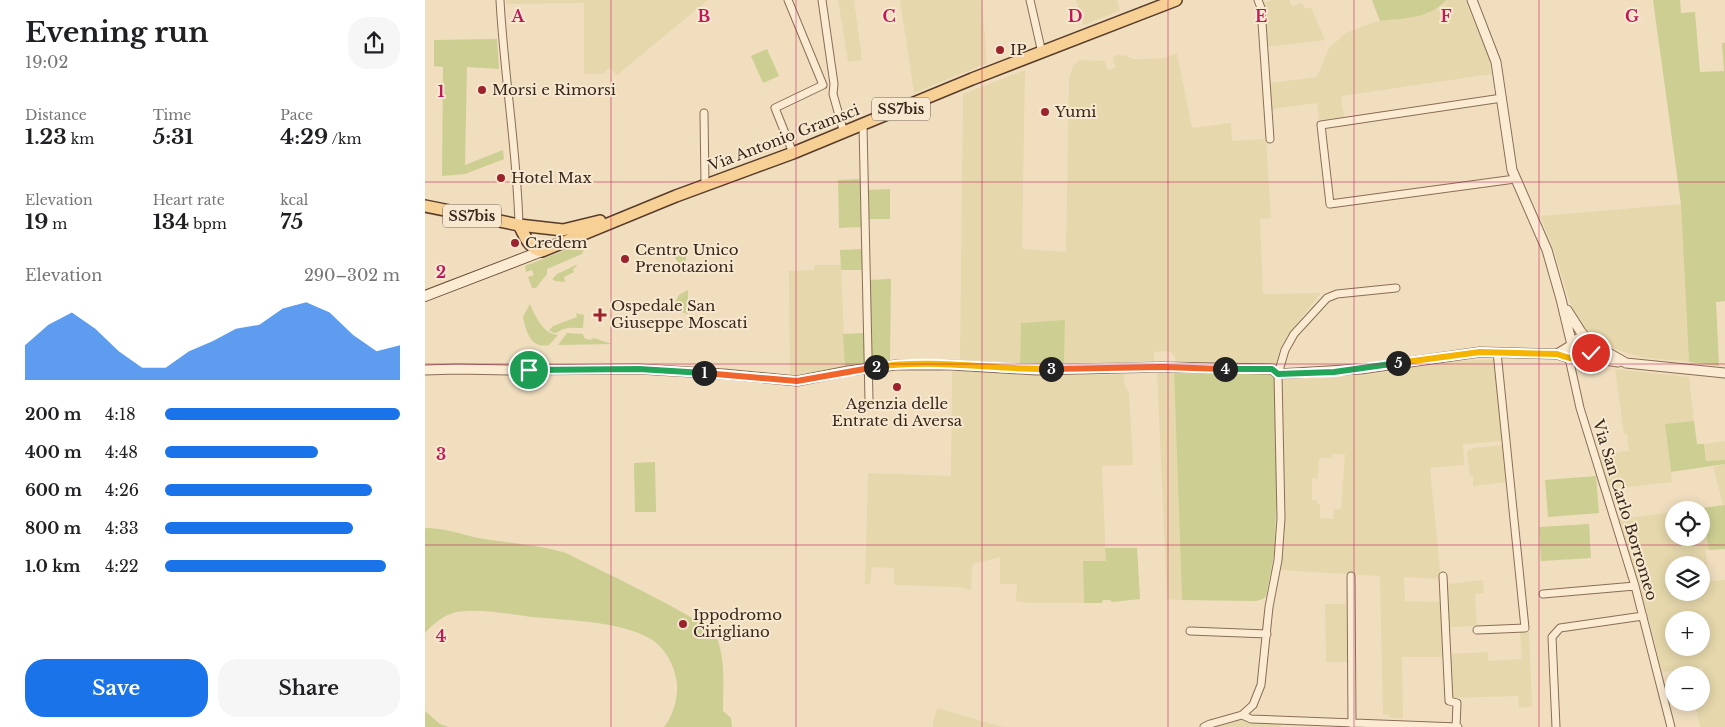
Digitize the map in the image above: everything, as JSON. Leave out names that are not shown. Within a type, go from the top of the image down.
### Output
[{"type":"main road","name":"Via Antonio Gramsci","points":[[542,251],[705,184],[844,133],[972,78],[1176,0]]},
{"type":"main road","name":"SS7bis","points":[[425,206],[519,225]]},
{"type":"main road","name":"Via Antonio Gramsci","points":[[519,225],[563,230],[624,216]]},
{"type":"main road","points":[[519,225],[528,242],[537,250],[542,251]]},
{"type":"main road","points":[[522,259],[532,236],[546,227]]},
{"type":"main road","points":[[563,230],[567,237],[566,241]]},
{"type":"main road","points":[[425,296],[542,251]]},
{"type":"street","points":[[501,0],[505,65],[519,204],[519,225]]},
{"type":"street","points":[[788,0],[823,85],[775,108],[793,153]]},
{"type":"street","points":[[822,0],[834,84],[833,94],[844,133]]},
{"type":"street","points":[[1030,0],[1041,53]]},
{"type":"street","points":[[1258,0],[1261,8],[1270,139]]},
{"type":"street","points":[[1472,0],[1496,62],[1510,161],[1515,179],[1543,239],[1561,299],[1572,352],[1578,358]]},
{"type":"street","points":[[1502,98],[1321,125],[1330,204],[1515,179]]},
{"type":"street","points":[[704,113],[705,184]]},
{"type":"street","points":[[863,125],[869,400]]},
{"type":"street","points":[[519,204],[524,219],[527,222],[546,227]]},
{"type":"street","points":[[1204,727],[1242,716],[1253,705],[1261,685],[1269,607],[1278,560],[1281,518],[1278,374],[1285,350],[1294,334],[1327,298],[1337,294],[1396,288]]},
{"type":"street","points":[[1561,299],[1572,320],[1590,342],[1591,353],[1578,358]]},
{"type":"street","points":[[1557,354],[1572,345],[1579,338],[1582,338],[1626,363]]},
{"type":"street","points":[[425,370],[639,369],[797,381],[896,365],[951,365],[1036,370],[1162,367],[1272,369],[1278,374],[1361,369],[1480,352],[1497,352],[1557,354],[1578,358],[1725,373]]},
{"type":"street","points":[[1477,630],[1525,628],[1497,352]]},
{"type":"street","name":"Via San Carlo Borromeo","points":[[1578,358],[1580,408],[1635,586],[1671,727]]},
{"type":"street","points":[[1351,576],[1352,724]]},
{"type":"street","points":[[1242,716],[1251,720],[1283,724],[1457,727],[1457,703],[1449,701],[1443,576]]},
{"type":"street","points":[[1543,594],[1635,586]]},
{"type":"street","points":[[1556,727],[1552,637],[1559,628],[1643,616]]},
{"type":"street","points":[[1190,631],[1267,634]]},
{"type":"shaded area","points":[[506,0],[708,0],[617,75],[610,68],[603,74],[584,74],[584,3],[506,4]]},
{"type":"shaded area","points":[[838,0],[854,0],[862,60],[848,62]]},
{"type":"shaded area","points":[[900,0],[982,0],[987,63],[914,93]]},
{"type":"shaded area","points":[[1076,0],[1117,0],[1120,11],[1083,25]]},
{"type":"shaded area","points":[[1272,0],[1289,0],[1292,6],[1302,3],[1305,9],[1311,7],[1325,40],[1266,47],[1263,3]]},
{"type":"shaded area","points":[[1446,0],[1465,0],[1488,56],[1492,74],[1341,96],[1344,117],[1319,120],[1317,103],[1271,109],[1269,83],[1317,77],[1329,48],[1346,33],[1374,22],[1427,14],[1441,7]]},
{"type":"shaded area","points":[[1177,53],[1192,128],[1231,123],[1232,141],[1266,139],[1271,218],[1260,219],[1263,294],[1321,293],[1286,337],[1280,349],[1276,365],[1178,363],[1172,353],[1167,351],[1154,352],[1154,364],[1064,366],[1065,321],[1021,323],[1020,364],[960,360],[963,94],[1025,70],[1022,249],[1066,252],[1069,79],[1073,66],[1079,60],[1105,61],[1107,70],[1115,68],[1113,57],[1117,55],[1133,59],[1148,59],[1165,58]]},
{"type":"shaded area","points":[[1681,204],[1689,362],[1640,357],[1609,347],[1589,334],[1577,318],[1568,297],[1554,250],[1540,216]]},
{"type":"shaded area","points":[[815,265],[841,265],[845,367],[807,375],[790,376],[789,271],[814,270]]},
{"type":"shaded area","points":[[1493,360],[1503,441],[1463,444],[1464,465],[1430,468],[1441,579],[1404,577],[1405,601],[1442,602],[1444,657],[1402,657],[1403,719],[1389,717],[1388,714],[1383,715],[1380,576],[1280,570],[1283,547],[1282,382],[1284,379],[1327,378],[1381,373],[1433,364]],"holes":[[[1332,454],[1345,454],[1341,509],[1334,509],[1333,519],[1320,518],[1320,504],[1317,504],[1317,500],[1312,500],[1312,478],[1318,479],[1319,458],[1332,458]]]},
{"type":"shaded area","points":[[952,369],[1095,370],[1096,375],[1124,374],[1124,383],[1129,393],[1133,465],[1102,466],[1106,561],[1083,562],[1084,603],[1029,603],[1016,601],[1017,584],[1000,584],[1000,557],[973,564],[971,590],[959,587],[894,585],[894,568],[872,567],[870,584],[865,584],[868,473],[951,476]]},
{"type":"shaded area","points":[[1615,369],[1689,377],[1694,421],[1665,424],[1672,482],[1610,489],[1599,454],[1629,451],[1627,434],[1624,434]]},
{"type":"shaded area","points":[[1157,371],[1174,371],[1182,600],[1167,599]]},
{"type":"shaded area","points":[[1725,441],[1725,460],[1707,462],[1704,444]]},
{"type":"shaded area","points":[[1503,445],[1508,482],[1473,486],[1473,475],[1470,476],[1467,452],[1473,448]]},
{"type":"shaded area","points":[[1725,464],[1725,505],[1723,505],[1713,467]]},
{"type":"shaded area","points":[[1665,513],[1665,546],[1708,546],[1709,549],[1705,550],[1706,556],[1665,556],[1665,601],[1710,601],[1710,576],[1711,581],[1725,580],[1725,727],[1700,727],[1697,711],[1710,711],[1710,666],[1665,666],[1665,672],[1662,672],[1647,612],[1619,519]]},
{"type":"shaded area","points":[[1483,580],[1484,593],[1475,594],[1477,626],[1448,627],[1446,585]]},
{"type":"shaded area","points":[[1325,604],[1346,604],[1348,662],[1326,662]]},
{"type":"shaded area","points":[[1529,632],[1532,707],[1519,708],[1518,696],[1454,698],[1451,696],[1449,654],[1488,652],[1488,661],[1522,659],[1520,633]]},
{"type":"shaded area","points":[[937,708],[1003,727],[933,727]]},
{"type":"shaded area","points":[[1243,717],[1280,723],[1281,727],[1209,727]]},
{"type":"green space","points":[[1372,0],[1446,0],[1440,6],[1424,14],[1380,21]]},
{"type":"green space","points":[[1653,0],[1680,0],[1681,13],[1695,12],[1700,72],[1724,71],[1722,43],[1725,43],[1725,301],[1716,302],[1719,366],[1689,362],[1681,204]]},
{"type":"green space","points":[[497,39],[499,69],[467,67],[465,165],[503,150],[504,159],[465,174],[442,176],[443,67],[434,66],[434,40]]},
{"type":"green space","points":[[767,49],[779,76],[763,83],[751,56]]},
{"type":"green space","points":[[860,179],[861,227],[839,228],[838,180]]},
{"type":"green space","points":[[890,189],[890,219],[868,219],[867,190]]},
{"type":"green space","points":[[583,243],[584,249],[582,254],[547,269],[547,274],[536,288],[532,288],[528,277],[534,275],[532,270],[526,272],[525,266]]},
{"type":"green space","points":[[686,246],[686,274],[674,256],[676,251]]},
{"type":"green space","points":[[862,249],[862,270],[841,270],[840,250]]},
{"type":"green space","points":[[576,265],[573,269],[574,272],[564,277],[565,282],[552,279],[557,274]]},
{"type":"green space","points":[[891,279],[890,360],[872,361],[869,280]]},
{"type":"green space","points":[[688,290],[687,314],[679,311],[675,302],[679,295]]},
{"type":"green space","points":[[530,304],[537,319],[544,328],[558,335],[549,345],[543,346],[534,342],[528,334],[523,317]]},
{"type":"green space","points":[[576,313],[584,315],[583,328],[566,328],[555,333],[549,330],[553,326],[577,317]]},
{"type":"green space","points":[[1065,320],[1064,366],[1020,364],[1021,323]]},
{"type":"green space","points":[[567,333],[583,334],[584,338],[590,340],[594,338],[612,344],[558,345]]},
{"type":"green space","points":[[864,333],[864,364],[845,367],[843,334]]},
{"type":"green space","points":[[1174,371],[1269,372],[1275,375],[1277,481],[1275,536],[1274,554],[1266,596],[1263,599],[1256,601],[1182,600]]},
{"type":"green space","points":[[1694,421],[1697,444],[1704,444],[1706,461],[1725,460],[1725,464],[1671,472],[1665,424]]},
{"type":"green space","points":[[655,462],[656,512],[635,512],[634,463]]},
{"type":"green space","points":[[1596,476],[1599,513],[1548,517],[1545,480]]},
{"type":"green space","points":[[1725,505],[1725,549],[1709,550],[1710,507]]},
{"type":"green space","points":[[1589,524],[1591,558],[1541,561],[1539,527]]},
{"type":"green space","name":"Ippodromo Cirigliano","points":[[425,528],[445,530],[478,538],[534,546],[566,553],[693,618],[716,636],[723,664],[723,711],[731,718],[732,727],[664,727],[670,718],[676,701],[677,684],[674,670],[658,644],[633,631],[590,622],[494,612],[465,611],[447,615],[425,633]]},
{"type":"green space","points":[[1105,548],[1137,548],[1140,599],[1112,602],[1110,600],[1103,600],[1102,603],[1084,603],[1083,561],[1106,561]]},
{"type":"green space","points":[[425,711],[440,724],[449,727],[425,727]]},
{"type":"place","name":"IP","points":[[1000,50]]},
{"type":"place","name":"Morsi e Rimorsi","points":[[482,90]]},
{"type":"place","name":"Yumi","points":[[1045,112]]},
{"type":"place","name":"Hotel Max","points":[[501,178]]},
{"type":"place","name":"Credem","points":[[515,243]]},
{"type":"place","name":"Centro Unico Prenotazioni","points":[[625,259]]},
{"type":"place","name":"Ospedale San Giuseppe Moscati","points":[[600,315]]},
{"type":"place","name":"Agenzia delle Entrate di Aversa","points":[[897,387]]},
{"type":"place","name":"Ippodromo Cirigliano","points":[[683,624]]},
{"type":"route","points":[[529,370],[593,368],[659,369],[797,381],[848,371],[896,365],[951,365],[1036,370],[1162,367],[1272,369],[1278,374],[1285,372],[1334,372],[1480,352],[1557,354],[1569,358],[1587,357],[1591,353]]}]
